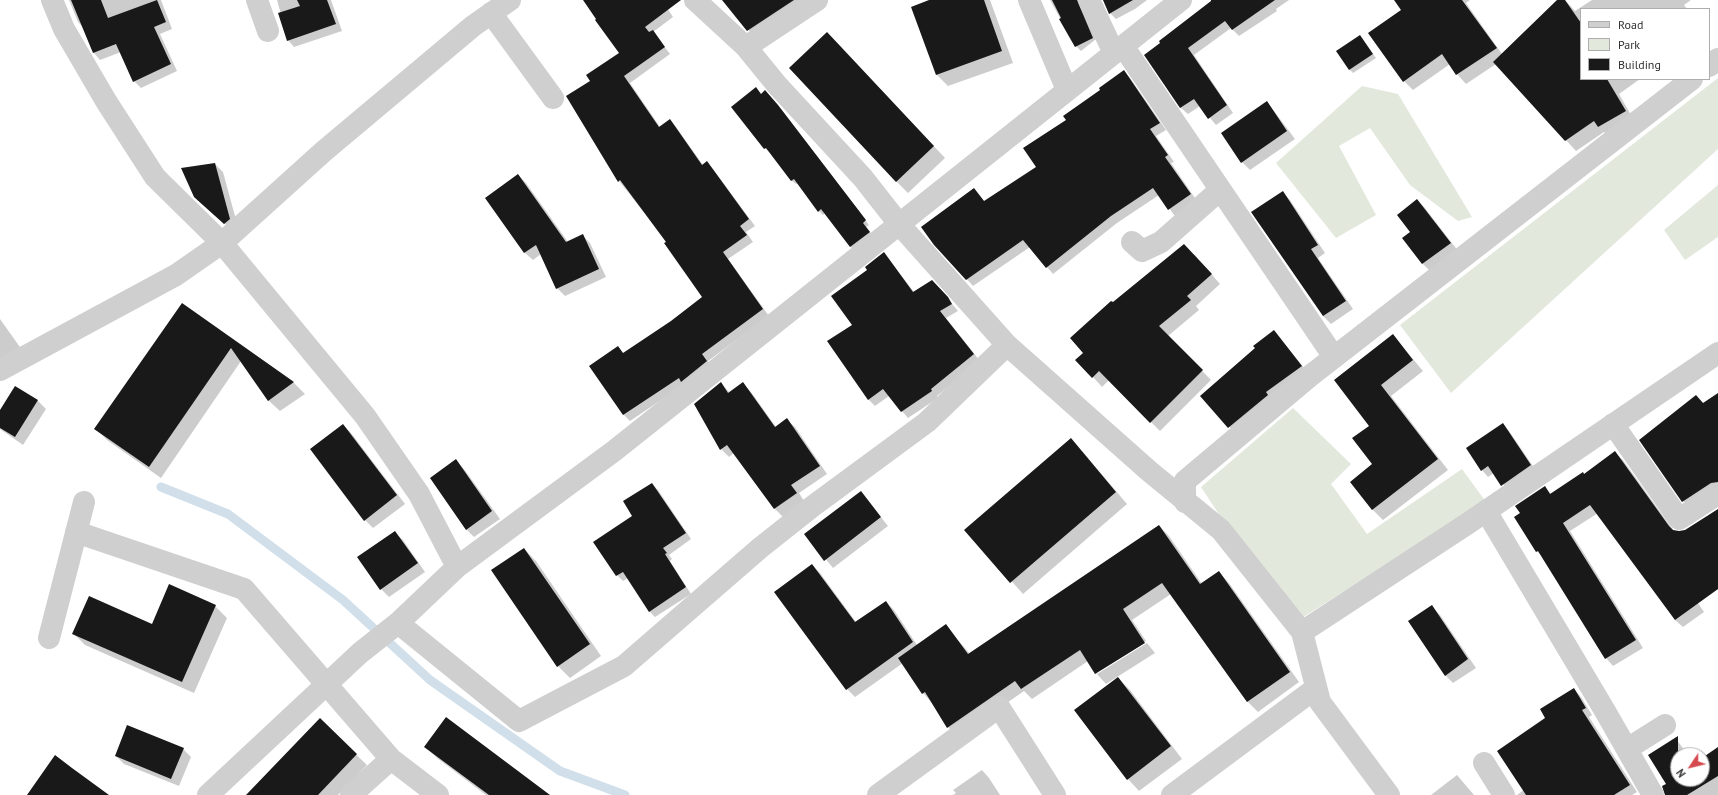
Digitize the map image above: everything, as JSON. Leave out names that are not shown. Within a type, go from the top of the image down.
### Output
[{"type":"street","points":[[52,0],[64,29],[106,101],[155,176],[222,243],[365,416],[418,494],[457,567]]},
{"type":"street","points":[[257,0],[268,31]]},
{"type":"street","points":[[695,0],[746,47],[777,85],[863,178],[900,224],[1007,345],[1185,502],[1221,530],[1302,632],[1320,702],[1389,795]]},
{"type":"street","points":[[746,47],[817,0]]},
{"type":"street","points":[[1030,0],[1067,90]]},
{"type":"street","points":[[1089,0],[1118,50],[1220,190],[1334,357]]},
{"type":"street","points":[[208,795],[360,653],[398,623],[457,567],[620,446],[1181,0]]},
{"type":"street","points":[[0,370],[176,275],[222,243],[324,152],[473,26],[501,5],[553,98]]},
{"type":"street","points":[[1710,65],[1718,59]]},
{"type":"street","points":[[1185,502],[1185,481],[1334,357],[1691,80]]},
{"type":"street","points":[[1132,242],[1142,251],[1161,242],[1220,190]]},
{"type":"street","points":[[398,623],[519,721],[624,666],[766,543],[813,506],[927,422],[1007,345]]},
{"type":"street","points":[[1302,632],[1486,511],[1718,353]]},
{"type":"street","points":[[1613,424],[1679,519],[1718,494]]},
{"type":"street","points":[[49,638],[84,502]]},
{"type":"street","points":[[1486,511],[1653,795]]},
{"type":"street","points":[[76,532],[244,589],[391,759],[438,795]]},
{"type":"street","points":[[1172,795],[1316,688]]},
{"type":"street","points":[[878,795],[998,707],[1055,795]]},
{"type":"street","points":[[1627,750],[1665,724]]},
{"type":"street","points":[[351,795],[391,759]]},
{"type":"street","points":[[1484,763],[1504,795]]},
{"type":"green space","points":[[1718,78],[1718,149],[1451,393],[1400,325]]},
{"type":"green space","points":[[1362,86],[1398,94],[1472,217],[1458,221],[1410,185],[1370,128],[1339,146],[1376,215],[1336,238],[1276,163]]},
{"type":"green space","points":[[1718,185],[1718,237],[1685,260],[1664,230]]},
{"type":"green space","points":[[1293,408],[1351,464],[1331,484],[1367,534],[1462,469],[1486,502],[1300,619],[1222,519],[1201,487]]},
{"type":"building","points":[[71,0],[101,0],[108,18],[157,0],[166,22],[154,27],[171,64],[133,82],[116,44],[93,53]]},
{"type":"building","points":[[297,0],[327,0],[336,24],[287,41],[278,13],[300,6]]},
{"type":"building","points":[[583,0],[681,0],[645,27],[649,32],[653,30],[665,47],[624,76],[659,127],[670,119],[702,165],[707,161],[749,219],[740,226],[747,235],[723,252],[763,309],[702,354],[707,361],[681,382],[679,378],[623,415],[589,366],[618,346],[623,353],[671,321],[702,297],[664,243],[666,242],[620,180],[618,182],[566,96],[590,81],[586,75],[619,53],[595,20],[596,19]]},
{"type":"building","points":[[722,0],[794,0],[747,31]]},
{"type":"building","points":[[929,0],[984,0],[1002,51],[936,75],[911,7]]},
{"type":"building","points":[[1052,0],[1077,0],[1093,38],[1075,47],[1059,19],[1061,18]]},
{"type":"building","points":[[1103,0],[1133,0],[1109,14]]},
{"type":"building","points":[[1211,0],[1275,0],[1232,30],[1225,21],[1188,48],[1227,105],[1208,119],[1194,99],[1180,108],[1144,55],[1160,43],[1159,41]]},
{"type":"building","points":[[1394,0],[1462,0],[1497,48],[1456,75],[1442,54],[1403,82],[1368,33],[1401,10]]},
{"type":"building","points":[[1557,0],[1565,0],[1580,22],[1580,80],[1608,80],[1626,111],[1598,127],[1594,121],[1565,141],[1493,62]]},
{"type":"building","points":[[827,32],[934,146],[896,182],[789,68]]},
{"type":"building","points":[[1360,35],[1373,54],[1349,70],[1336,51]]},
{"type":"building","points":[[1124,70],[1160,123],[1150,129],[1168,155],[1165,157],[1191,194],[1168,210],[1153,188],[1111,216],[1046,268],[1023,240],[966,280],[934,245],[921,227],[974,188],[984,201],[1036,167],[1023,148],[1066,120],[1063,116],[1100,90],[1099,88]]},
{"type":"building","points":[[756,87],[761,94],[765,90],[778,105],[866,220],[863,223],[870,232],[850,247],[821,209],[818,212],[794,179],[791,181],[766,148],[764,149],[731,107]]},
{"type":"building","points":[[1267,101],[1287,131],[1241,163],[1221,133]]},
{"type":"building","points":[[215,163],[230,219],[224,224],[194,197],[181,168]]},
{"type":"building","points":[[518,174],[566,242],[583,234],[599,269],[556,289],[536,245],[524,253],[485,198]]},
{"type":"building","points":[[1283,191],[1318,245],[1311,249],[1346,301],[1323,316],[1251,212]]},
{"type":"building","points":[[1417,199],[1451,243],[1422,264],[1402,238],[1410,232],[1397,215]]},
{"type":"building","points":[[1184,244],[1212,274],[1187,296],[1191,300],[1159,326],[1203,370],[1150,423],[1099,371],[1092,378],[1075,360],[1083,353],[1070,338],[1111,301],[1113,302]]},
{"type":"building","points":[[884,252],[913,292],[932,280],[948,297],[952,304],[940,311],[974,354],[931,389],[932,391],[901,412],[883,389],[868,400],[827,341],[852,325],[831,296],[867,270],[865,267]]},
{"type":"building","points":[[182,303],[294,382],[268,401],[231,348],[149,467],[94,429]]},
{"type":"building","points":[[1274,330],[1302,366],[1266,392],[1268,395],[1228,428],[1200,396],[1255,348],[1253,346]]},
{"type":"building","points":[[1393,334],[1413,360],[1381,385],[1438,459],[1372,510],[1350,482],[1372,464],[1352,438],[1369,426],[1334,380]]},
{"type":"building","points":[[721,382],[728,393],[743,382],[775,427],[787,418],[820,466],[791,485],[797,493],[774,509],[727,445],[720,450],[694,404]]},
{"type":"building","points":[[15,386],[38,400],[15,437],[0,428],[0,410]]},
{"type":"building","points":[[1718,393],[1718,482],[1711,483],[1682,502],[1639,440],[1696,395],[1703,403]]},
{"type":"building","points":[[1503,423],[1531,465],[1501,486],[1488,466],[1481,471],[1466,448]]},
{"type":"building","points":[[343,424],[397,495],[364,521],[310,449]]},
{"type":"building","points":[[1071,438],[1116,492],[1010,583],[964,530]]},
{"type":"building","points":[[1615,451],[1673,530],[1685,530],[1718,509],[1718,589],[1675,620],[1590,505],[1563,523],[1636,640],[1605,659],[1538,551],[1536,552],[1514,517],[1520,513],[1515,506],[1545,486],[1550,494],[1583,472],[1584,474]]},
{"type":"building","points":[[456,459],[492,511],[466,530],[430,478]]},
{"type":"building","points":[[652,483],[686,533],[663,548],[667,553],[665,554],[686,587],[649,612],[623,572],[616,576],[593,542],[632,516],[623,501]]},
{"type":"building","points":[[861,491],[881,517],[824,561],[804,534]]},
{"type":"building","points":[[1159,525],[1200,584],[1219,571],[1290,672],[1247,702],[1162,583],[1123,609],[1145,643],[1095,674],[1080,650],[1021,689],[1015,681],[947,728],[925,692],[922,694],[898,658],[946,624],[968,654]]},
{"type":"building","points":[[395,531],[418,563],[380,590],[357,557]]},
{"type":"building","points":[[524,548],[590,644],[557,667],[491,570]]},
{"type":"building","points":[[812,564],[855,622],[886,601],[913,642],[846,690],[774,592]]},
{"type":"building","points":[[169,584],[216,605],[182,682],[72,634],[89,596],[152,624]]},
{"type":"building","points":[[1432,605],[1468,659],[1445,676],[1408,621]]},
{"type":"building","points":[[1118,677],[1171,746],[1127,780],[1074,710]]},
{"type":"building","points":[[1574,688],[1586,708],[1582,710],[1630,785],[1614,795],[1526,795],[1497,751],[1545,718],[1540,709]]},
{"type":"building","points":[[446,717],[550,795],[489,795],[424,747]]},
{"type":"building","points":[[320,718],[357,754],[318,795],[246,795]]},
{"type":"building","points":[[127,725],[184,748],[171,779],[115,756]]},
{"type":"building","points":[[1678,736],[1678,747],[1670,747],[1670,787],[1700,787],[1687,795],[1665,795],[1662,786],[1666,784],[1648,755]]},
{"type":"building","points":[[1718,747],[1718,776],[1710,781],[1710,752]]},
{"type":"building","points":[[55,755],[72,768],[109,795],[27,795]]},
{"type":"waterway","points":[[161,487],[228,514],[343,600],[430,680],[560,771],[625,795]]}]
